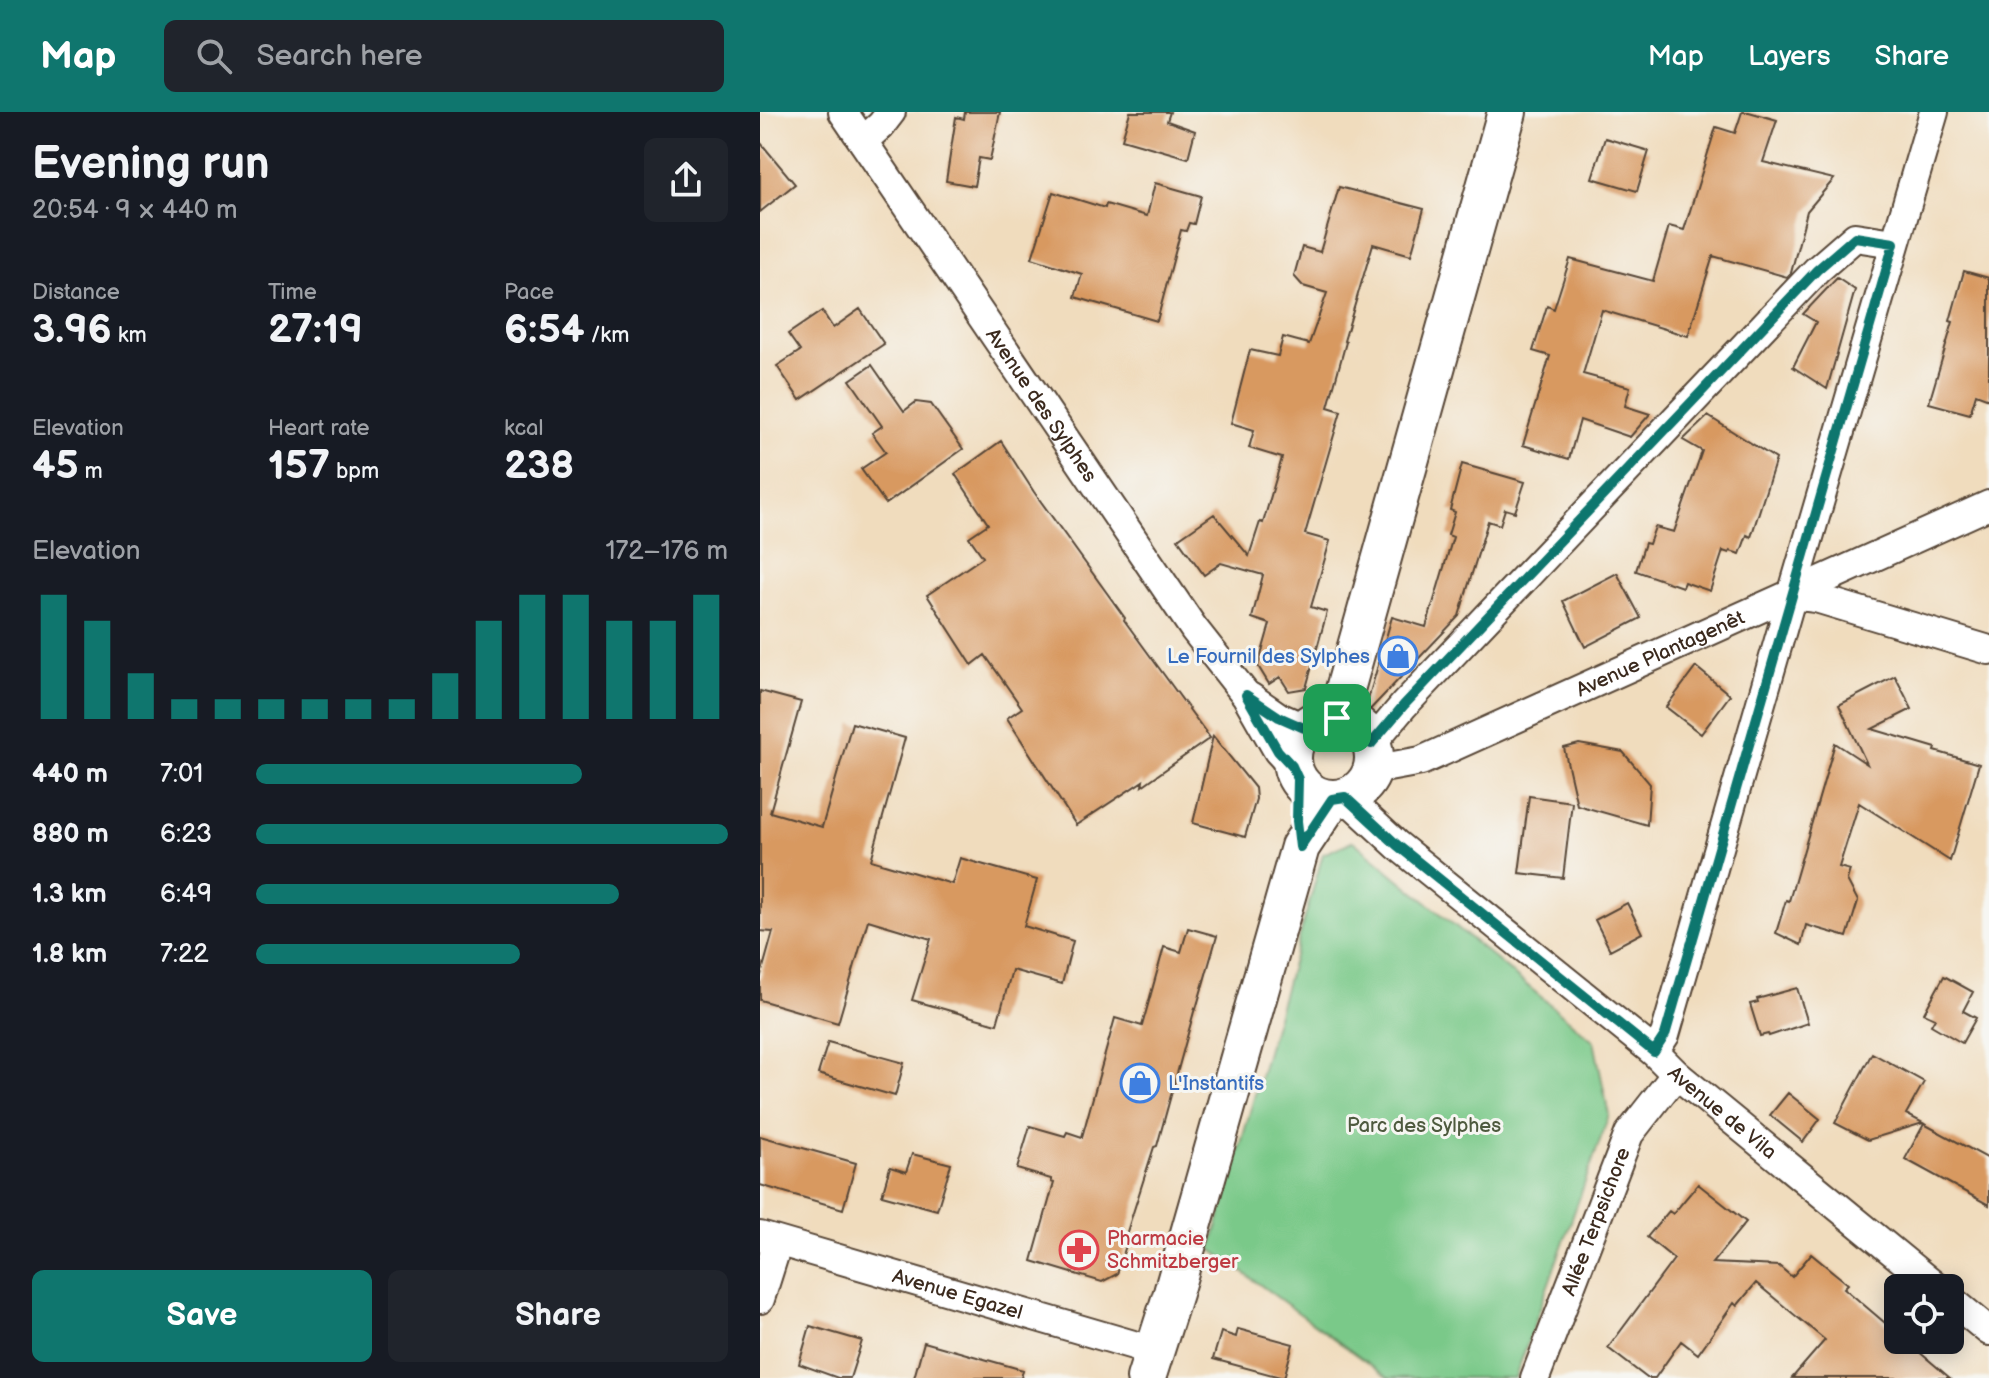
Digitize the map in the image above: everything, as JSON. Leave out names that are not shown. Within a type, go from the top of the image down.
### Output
[{"type":"street","name":"Avenue des Sylphes","points":[[843,112],[1194,629],[1246,695],[1278,751],[1295,773]]},
{"type":"street","points":[[863,141],[891,112]]},
{"type":"street","points":[[1320,723],[1507,112]]},
{"type":"street","points":[[1654,1052],[1665,1035],[1934,112]]},
{"type":"street","points":[[1300,847],[1357,778],[1414,693],[1817,270],[1855,237],[1894,243]]},
{"type":"street","name":"Avenue Plantagenêt","points":[[1357,778],[1421,761],[1989,505]]},
{"type":"street","points":[[1792,595],[1816,598],[1989,650]]},
{"type":"street","name":"Avenue des Sylphes","points":[[1246,695],[1279,717],[1320,723]]},
{"type":"street","points":[[1150,1365],[1300,847],[1292,753],[1296,740],[1320,723],[1355,723],[1365,732],[1357,778]]},
{"type":"street","points":[[1295,773],[1307,790],[1319,796],[1357,778]]},
{"type":"street","name":"Avenue de Vila","points":[[1357,778],[1397,845],[1654,1052],[1676,1074],[1920,1274]]},
{"type":"street","name":"Allée Terpsichore","points":[[1535,1378],[1629,1134],[1676,1074]]},
{"type":"street","points":[[760,1299],[769,1239]]},
{"type":"street","name":"Avenue Egazel","points":[[769,1239],[1150,1365]]},
{"type":"street","points":[[1964,1310],[1989,1331]]},
{"type":"green space","name":"Parc des Sylphes","points":[[1353,841],[1594,1041],[1609,1115],[1515,1378],[1388,1378],[1211,1249],[1323,854]]},
{"type":"building","points":[[965,112],[1000,112],[990,160],[979,158],[974,186],[946,181],[956,117],[964,119]]},
{"type":"building","points":[[1130,112],[1170,112],[1167,121],[1195,131],[1188,158],[1122,139]]},
{"type":"building","points":[[1742,112],[1777,120],[1763,162],[1834,179],[1807,211],[1791,273],[1787,277],[1713,256],[1688,336],[1602,310],[1583,374],[1630,387],[1625,406],[1650,414],[1630,437],[1580,420],[1569,459],[1523,445],[1550,356],[1533,351],[1547,306],[1554,309],[1570,259],[1653,281],[1669,226],[1684,230],[1716,127],[1735,133]]},
{"type":"building","points":[[1605,138],[1649,151],[1637,191],[1592,178]]},
{"type":"building","points":[[760,142],[795,184],[760,212]]},
{"type":"building","points":[[1155,183],[1201,196],[1194,224],[1189,223],[1186,231],[1181,230],[1157,321],[1075,297],[1082,274],[1032,258],[1053,192],[1105,208],[1106,204],[1147,216]]},
{"type":"building","points":[[1339,187],[1424,209],[1411,255],[1373,244],[1344,341],[1328,407],[1341,411],[1305,534],[1330,541],[1311,607],[1327,612],[1306,688],[1289,691],[1280,677],[1269,684],[1258,666],[1270,624],[1252,618],[1263,575],[1221,563],[1204,575],[1178,539],[1214,514],[1249,556],[1260,522],[1263,523],[1282,458],[1249,448],[1254,430],[1231,423],[1250,350],[1278,356],[1283,337],[1309,344],[1327,293],[1303,286],[1294,276],[1302,247],[1320,252]]},
{"type":"building","points":[[1964,271],[1989,278],[1989,399],[1976,394],[1970,414],[1929,403],[1953,322],[1950,321]]},
{"type":"building","points":[[1837,278],[1855,290],[1827,389],[1793,367],[1816,322],[1803,314]]},
{"type":"building","points":[[860,309],[884,344],[800,400],[777,366],[800,351],[788,334],[822,311],[833,328]]},
{"type":"building","points":[[872,365],[904,411],[916,402],[931,404],[963,449],[886,504],[861,469],[886,452],[872,433],[882,426],[850,380]]},
{"type":"building","points":[[1708,416],[1776,459],[1751,537],[1747,535],[1740,554],[1723,551],[1710,591],[1684,582],[1682,587],[1636,571],[1645,543],[1649,544],[1655,527],[1674,532],[1702,451],[1683,440]]},
{"type":"building","points":[[1001,441],[1124,620],[1210,738],[1142,786],[1143,781],[1076,825],[1007,718],[1022,708],[985,655],[972,665],[927,595],[983,557],[969,537],[988,524],[955,474]]},
{"type":"building","points":[[1462,464],[1525,482],[1515,512],[1505,509],[1500,525],[1488,521],[1459,616],[1363,717],[1392,617],[1426,627],[1453,537],[1448,535],[1455,512],[1450,510]]},
{"type":"building","points":[[1617,573],[1641,618],[1585,647],[1563,601]]},
{"type":"building","points":[[1696,667],[1730,695],[1701,734],[1666,707]]},
{"type":"building","points":[[1895,676],[1912,709],[1872,729],[1979,764],[1950,861],[1859,803],[1839,867],[1850,870],[1847,880],[1858,901],[1847,937],[1806,925],[1801,945],[1776,933],[1786,900],[1789,901],[1835,743],[1867,764],[1839,705]]},
{"type":"building","points":[[760,691],[801,702],[770,812],[822,827],[852,723],[905,738],[871,860],[952,884],[960,858],[1037,880],[1024,926],[1073,941],[1062,984],[1012,970],[997,1024],[912,1000],[931,939],[868,920],[838,1023],[760,1000],[760,979],[773,932],[760,931]]},
{"type":"building","points":[[1213,736],[1255,788],[1256,799],[1245,837],[1193,823]]},
{"type":"building","points":[[1579,744],[1623,752],[1650,784],[1647,825],[1577,805],[1564,748]]},
{"type":"building","points":[[1529,796],[1572,802],[1563,878],[1519,873]]},
{"type":"building","points":[[1627,903],[1642,933],[1610,950],[1595,920]]},
{"type":"building","points":[[1188,928],[1217,936],[1157,1146],[1154,1147],[1125,1238],[1128,1239],[1117,1274],[1102,1282],[1032,1261],[1054,1183],[1051,1179],[1017,1169],[1030,1126],[1065,1136],[1067,1132],[1082,1137],[1115,1018],[1142,1026],[1164,947],[1181,952]]},
{"type":"building","points":[[1944,976],[1973,992],[1963,1011],[1976,1018],[1962,1043],[1931,1025],[1935,1018],[1924,1013]]},
{"type":"building","points":[[1797,988],[1808,1023],[1760,1036],[1750,1004],[1758,1002],[1757,999]]},
{"type":"building","points":[[828,1042],[904,1063],[895,1096],[818,1074]]},
{"type":"building","points":[[1872,1053],[1924,1082],[1906,1114],[1923,1123],[1868,1140],[1835,1123]]},
{"type":"building","points":[[1788,1093],[1820,1119],[1803,1142],[1770,1115]]},
{"type":"building","points":[[1924,1124],[1989,1159],[1989,1205],[1905,1159]]},
{"type":"building","points":[[760,1136],[856,1163],[843,1209],[760,1185]]},
{"type":"building","points":[[912,1154],[951,1164],[937,1210],[882,1195],[890,1167],[906,1172]]},
{"type":"building","points":[[1698,1184],[1746,1222],[1712,1263],[1779,1266],[1792,1277],[1811,1254],[1848,1284],[1844,1288],[1884,1322],[1884,1354],[1922,1354],[1950,1378],[1792,1378],[1825,1340],[1756,1283],[1737,1306],[1734,1303],[1698,1354],[1681,1341],[1655,1378],[1647,1378],[1608,1348],[1674,1259],[1647,1237],[1669,1211],[1673,1214]]},
{"type":"building","points":[[810,1326],[862,1341],[850,1378],[838,1378],[799,1364]]},
{"type":"building","points":[[1238,1329],[1293,1344],[1284,1378],[1213,1359],[1221,1332],[1236,1337]]},
{"type":"building","points":[[924,1342],[1023,1370],[1021,1378],[914,1378]]},
{"type":"place","name":"Le Fournil des Sylphes","points":[[1398,656]]},
{"type":"place","name":"L'Instantifs","points":[[1140,1083]]},
{"type":"place","name":"Pharmacie Schmitzberger","points":[[1079,1250]]},
{"type":"route","points":[[1855,237],[1894,243],[1665,1035],[1654,1052],[1397,845],[1345,797],[1332,799],[1300,847],[1298,779],[1246,695],[1279,717],[1304,728],[1315,721],[1337,718],[1355,723],[1365,732],[1371,744],[1404,705],[1817,270],[1855,237]]}]
